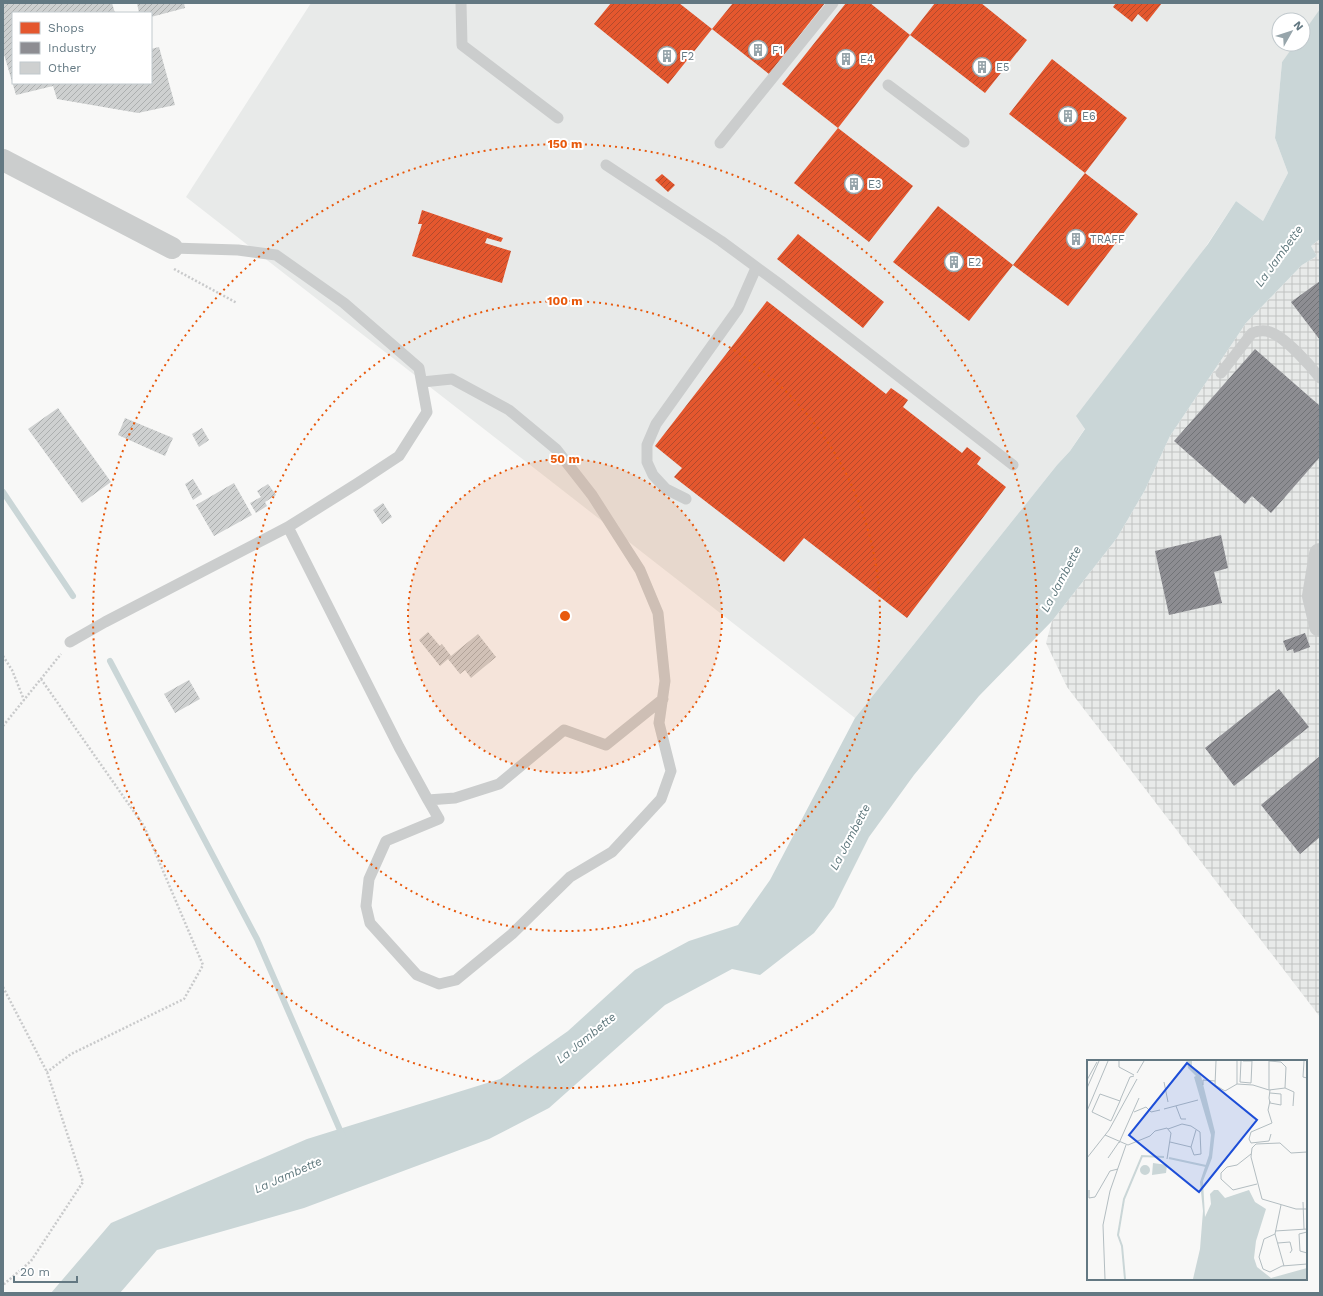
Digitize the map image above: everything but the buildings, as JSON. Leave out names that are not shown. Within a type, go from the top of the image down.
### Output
[{"type":"street","points":[[3,160],[172,248]]},
{"type":"street","points":[[1320,554],[1313,596],[1320,626]]},
{"type":"lane","points":[[461,3],[462,45],[558,118]]},
{"type":"lane","points":[[720,143],[833,3]]},
{"type":"lane","points":[[888,85],[964,142]]},
{"type":"lane","points":[[606,165],[721,241],[782,286],[1013,465]]},
{"type":"lane","points":[[70,642],[105,622],[288,527],[399,456],[427,412],[419,368],[344,303],[276,255],[238,250],[172,248]]},
{"type":"lane","points":[[686,499],[666,489],[653,475],[647,462],[647,445],[656,424],[738,309],[756,268]]},
{"type":"lane","points":[[1222,373],[1252,334],[1258,331],[1269,332],[1278,336],[1320,378]]},
{"type":"lane","points":[[288,527],[399,747],[439,819],[386,841],[369,879],[366,906],[370,923],[417,975],[439,984],[456,980],[512,934],[570,877],[612,852],[661,799],[671,771],[660,723],[665,681],[658,613],[640,570],[592,495],[556,449],[509,410],[452,379],[422,382]]},
{"type":"lane","points":[[428,800],[455,798],[499,784],[564,730],[606,745],[663,699]]},
{"type":"path","points":[[3,726],[70,642]]},
{"type":"path","points":[[3,656],[12,670],[25,700]]},
{"type":"path","points":[[41,679],[144,826],[203,965],[184,999],[71,1054],[47,1072]]},
{"type":"path","points":[[3,987],[47,1072],[83,1182],[31,1261],[3,1285]]},
{"type":"shaded area","points":[[311,3],[1320,3],[1320,10],[1311,23],[1311,12],[1271,12],[1271,52],[1290,52],[1282,62],[1275,138],[1288,173],[1263,221],[1236,201],[1070,451],[1057,465],[855,718],[186,197]]},
{"type":"shaded area","points":[[1320,239],[1320,1017],[1067,687],[1046,643],[1052,621],[1117,538],[1145,490],[1170,436],[1246,323],[1302,265],[1317,256],[1311,246]]},
{"type":"water","name":"La Jambette","points":[[1320,9],[1320,239],[1311,246],[1317,256],[1302,265],[1246,323],[1170,436],[1145,490],[1117,538],[1052,621],[979,696],[914,775],[869,837],[834,907],[814,933],[760,975],[732,969],[665,1005],[549,1108],[489,1139],[304,1208],[157,1250],[120,1293],[51,1293],[111,1223],[307,1139],[500,1079],[568,1031],[635,970],[689,941],[738,925],[770,880],[855,718],[1057,465],[1070,451],[1085,429],[1076,416],[1208,244],[1236,201],[1263,221],[1288,173],[1275,138],[1282,62],[1289,52],[1311,52],[1311,22]]},
{"type":"waterway","points":[[3,492],[73,596]]},
{"type":"waterway","points":[[110,661],[257,939],[343,1137]]},
{"type":"place","name":"F1","points":[[758,50]]},
{"type":"place","name":"F2","points":[[667,56]]},
{"type":"place","name":"E4","points":[[846,59]]},
{"type":"place","name":"E5","points":[[982,67]]},
{"type":"place","name":"E6","points":[[1068,116]]},
{"type":"place","name":"E3","points":[[854,184]]},
{"type":"place","name":"TRAFF","points":[[1076,239]]},
{"type":"place","name":"E2","points":[[954,262]]}]
